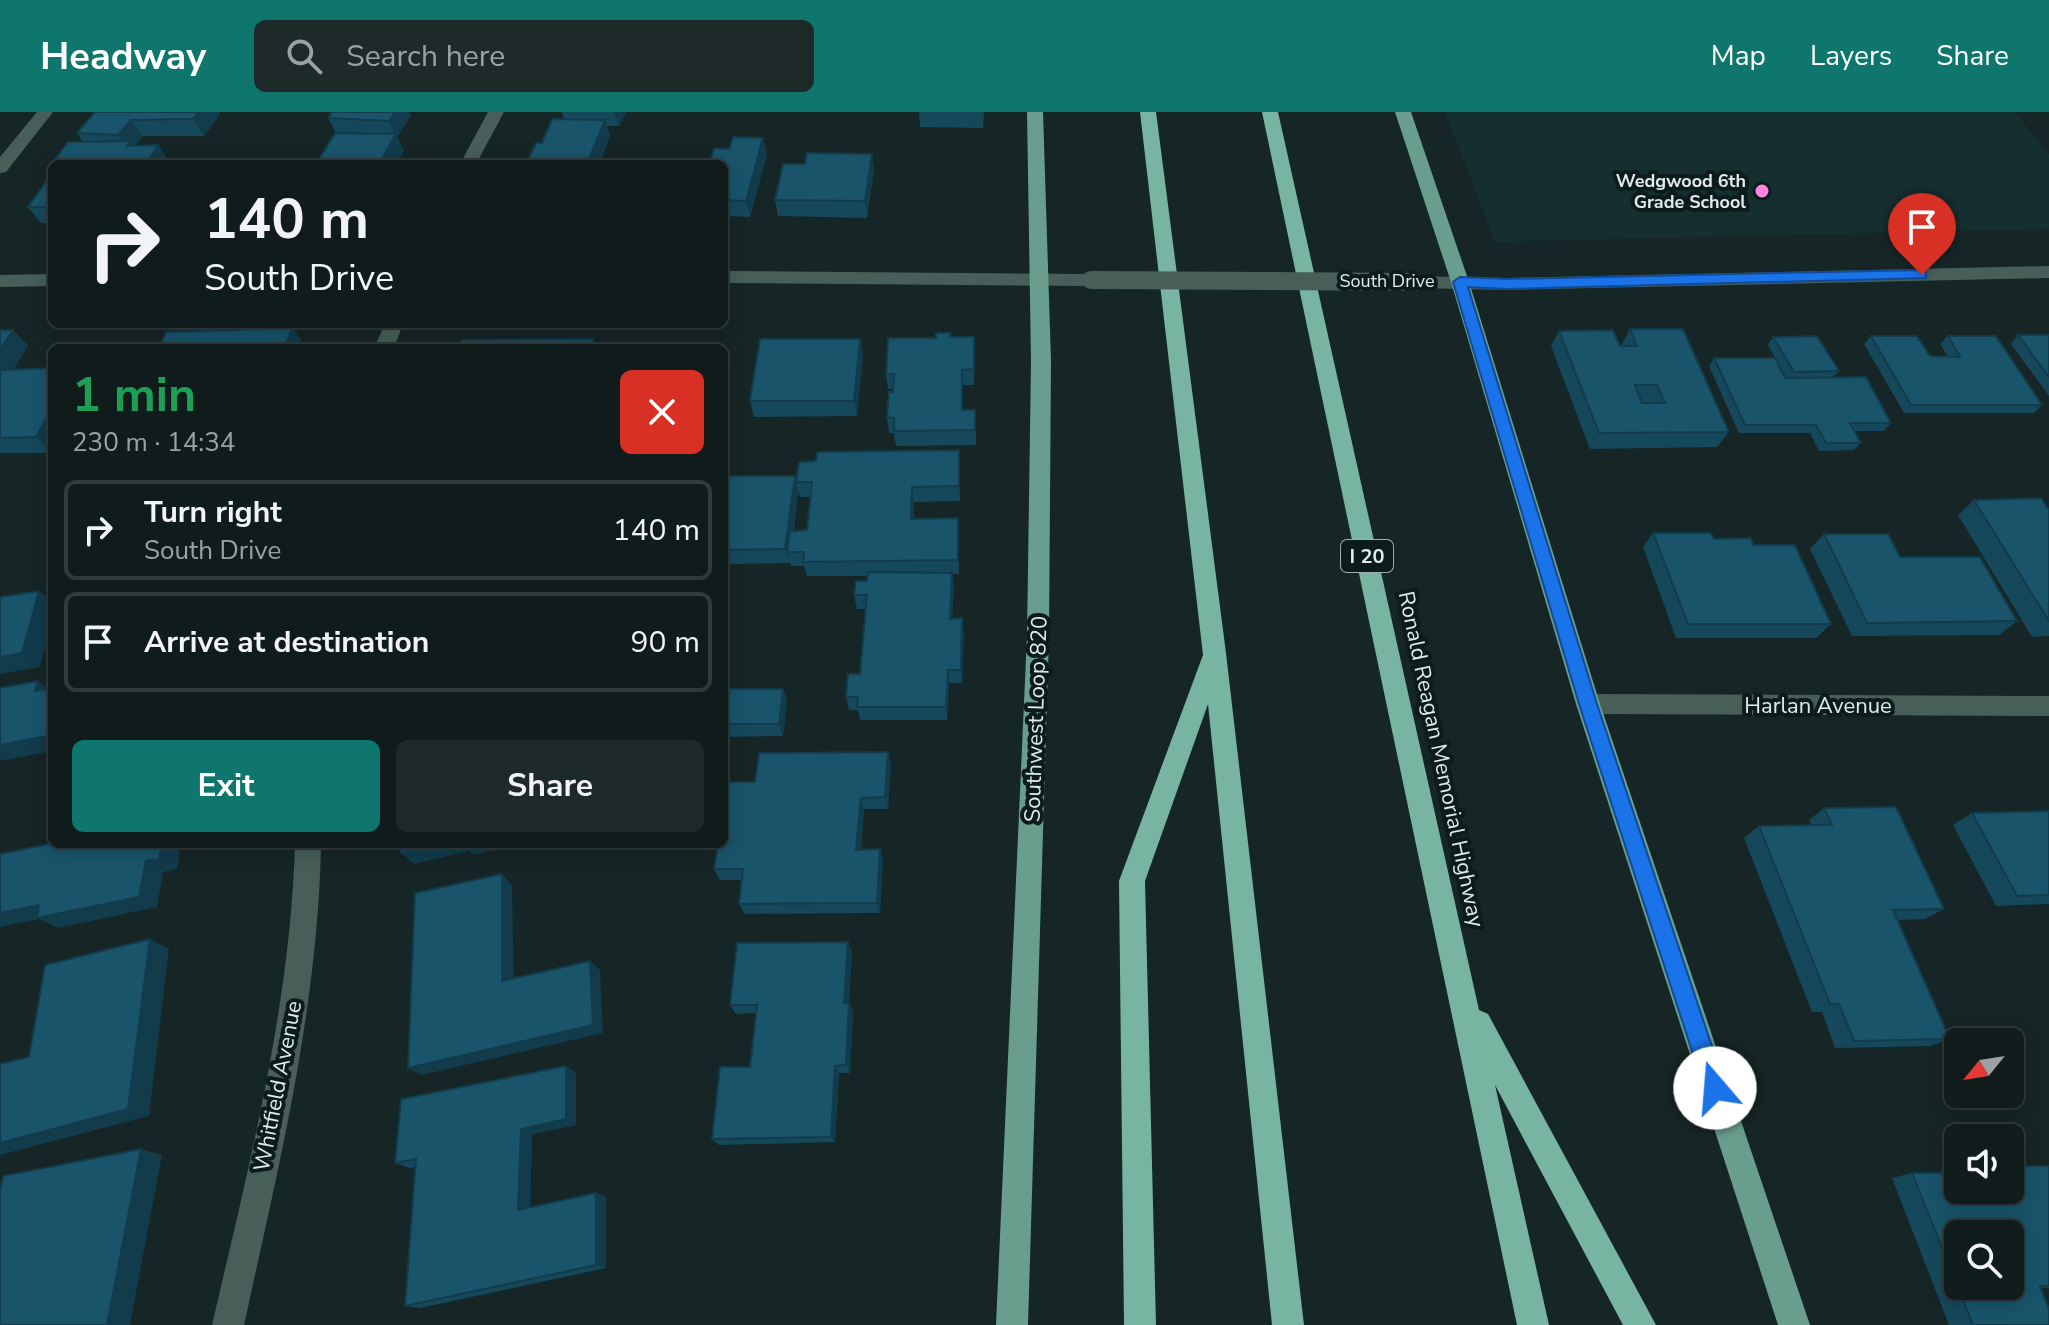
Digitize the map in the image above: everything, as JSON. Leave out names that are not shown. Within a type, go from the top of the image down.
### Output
[{"type":"highway","points":[[1148,112],[1214,653],[1288,1325]]},
{"type":"highway","name":"Ronald Reagan Memorial Highway","points":[[1270,112],[1533,1325]]},
{"type":"highway","points":[[1140,1325],[1132,881],[1214,653]]},
{"type":"highway","points":[[1464,999],[1640,1325]]},
{"type":"main road","name":"Southwest Loop 820","points":[[1012,1325],[1038,636],[1040,280],[1035,112]]},
{"type":"main road","points":[[1403,112],[1460,282],[1588,704],[1794,1325]]},
{"type":"street","points":[[0,168],[45,112]]},
{"type":"street","points":[[470,160],[496,112]]},
{"type":"street","name":"South Drive","points":[[728,277],[1507,284],[2049,272]]},
{"type":"street","points":[[0,281],[48,280]]},
{"type":"street","name":"Harlan Avenue","points":[[1588,704],[2049,706]]},
{"type":"street","name":"Whitfield Avenue","points":[[228,1325],[287,1053],[309,891],[308,848]]},
{"type":"shaded area","name":"Wedgwood 6th Grade School","points":[[1445,112],[2015,112],[2049,154],[2049,229],[1495,242]]},
{"type":"building","points":[[95,112],[199,112],[193,119],[131,120],[118,135],[77,133]]},
{"type":"building","points":[[332,112],[395,112],[389,121],[328,118]]},
{"type":"building","points":[[552,119],[605,120],[589,160],[528,160],[536,143],[542,143]]},
{"type":"building","points":[[335,133],[396,134],[381,160],[318,160]]},
{"type":"building","points":[[733,137],[763,138],[746,201],[728,200],[728,160],[711,160],[714,148],[729,149]]},
{"type":"building","points":[[130,141],[127,146],[158,145],[149,160],[54,160],[68,142]]},
{"type":"building","points":[[807,153],[872,154],[865,201],[775,200],[783,164],[805,164]]},
{"type":"building","points":[[48,179],[48,207],[28,207]]},
{"type":"building","points":[[293,328],[286,344],[161,344],[166,332]]},
{"type":"building","points":[[1630,329],[1683,329],[1729,432],[1599,433],[1559,331],[1613,330],[1620,346],[1637,346]],"holes":[[[1635,385],[1657,385],[1665,403],[1642,403]]]},
{"type":"building","points":[[0,330],[13,330],[0,350]]},
{"type":"building","points":[[936,333],[951,333],[950,337],[974,337],[974,369],[962,370],[962,410],[975,410],[975,430],[894,431],[894,418],[887,417],[894,374],[886,374],[888,338],[936,338]]},
{"type":"building","points":[[2018,335],[2049,335],[2049,377]]},
{"type":"building","points":[[1817,336],[1839,371],[1794,372],[1773,337]]},
{"type":"building","points":[[1871,336],[1917,336],[1930,356],[1960,357],[1948,336],[1996,336],[2042,405],[1911,405]]},
{"type":"building","points":[[593,339],[591,344],[460,344],[462,340]]},
{"type":"building","points":[[760,339],[860,339],[854,401],[750,401]]},
{"type":"building","points":[[1714,358],[1775,358],[1785,378],[1866,377],[1891,423],[1850,423],[1861,443],[1826,443],[1816,425],[1745,425]]},
{"type":"building","points":[[48,368],[48,415],[36,437],[0,438],[0,370]]},
{"type":"building","points":[[959,450],[959,486],[912,487],[911,519],[958,518],[958,560],[803,562],[804,552],[787,552],[790,531],[807,530],[812,482],[796,482],[799,462],[816,461],[817,452]]},
{"type":"building","points":[[729,476],[795,476],[785,549],[728,550]]},
{"type":"building","points":[[2041,498],[2049,510],[2049,621],[1974,500]]},
{"type":"building","points":[[1653,533],[1711,533],[1714,539],[1751,538],[1753,545],[1795,545],[1831,624],[1688,624]]},
{"type":"building","points":[[1824,534],[1888,534],[1900,557],[1980,557],[2017,621],[1867,623]]},
{"type":"building","points":[[868,572],[952,573],[950,619],[962,618],[961,670],[948,670],[946,707],[857,707],[858,697],[846,697],[848,674],[860,674],[867,595],[854,595],[856,581],[867,581]]},
{"type":"building","points":[[39,591],[22,653],[0,657],[0,597]]},
{"type":"building","points":[[38,681],[35,691],[48,689],[48,736],[0,745],[0,688]]},
{"type":"building","points":[[728,689],[783,689],[779,724],[728,724]]},
{"type":"building","points":[[888,752],[885,797],[861,798],[856,850],[880,849],[877,903],[739,904],[743,869],[714,869],[717,848],[728,848],[728,782],[755,782],[759,753]]},
{"type":"building","points":[[1896,807],[1944,909],[1893,910],[1945,1028],[1944,1039],[1854,1041],[1839,1004],[1830,1004],[1759,826],[1832,825],[1824,808]]},
{"type":"building","points":[[2049,811],[2049,895],[2017,896],[1972,813]]},
{"type":"building","points":[[48,844],[48,848],[161,848],[159,859],[146,861],[139,897],[37,918],[39,905],[0,913],[0,854]]},
{"type":"building","points":[[401,848],[423,848],[401,853]]},
{"type":"building","points":[[502,874],[502,981],[590,961],[593,1025],[408,1068],[415,893]]},
{"type":"building","points":[[150,939],[128,1109],[0,1143],[0,1064],[29,1057],[45,965]]},
{"type":"building","points":[[848,942],[844,1003],[849,1003],[846,1065],[835,1066],[831,1137],[712,1139],[720,1067],[750,1067],[757,1005],[730,1005],[737,943]]},
{"type":"building","points":[[566,1066],[566,1119],[521,1129],[518,1210],[596,1193],[596,1265],[405,1306],[416,1159],[395,1163],[401,1099]]},
{"type":"building","points":[[141,1149],[107,1325],[0,1325],[0,1190],[3,1176]]},
{"type":"building","points":[[2024,1166],[2049,1166],[2049,1286],[2040,1286],[2049,1309],[2049,1325],[1973,1325],[1963,1300],[2024,1300],[2024,1220],[1944,1220],[1944,1253],[1912,1173],[1944,1173],[1944,1204],[2024,1204]]},
{"type":"place","name":"Wedgwood 6th Grade School","points":[[1762,191]]},
{"type":"route","points":[[1715,1088],[1588,704],[1460,282],[1507,284],[1922,275]]}]
